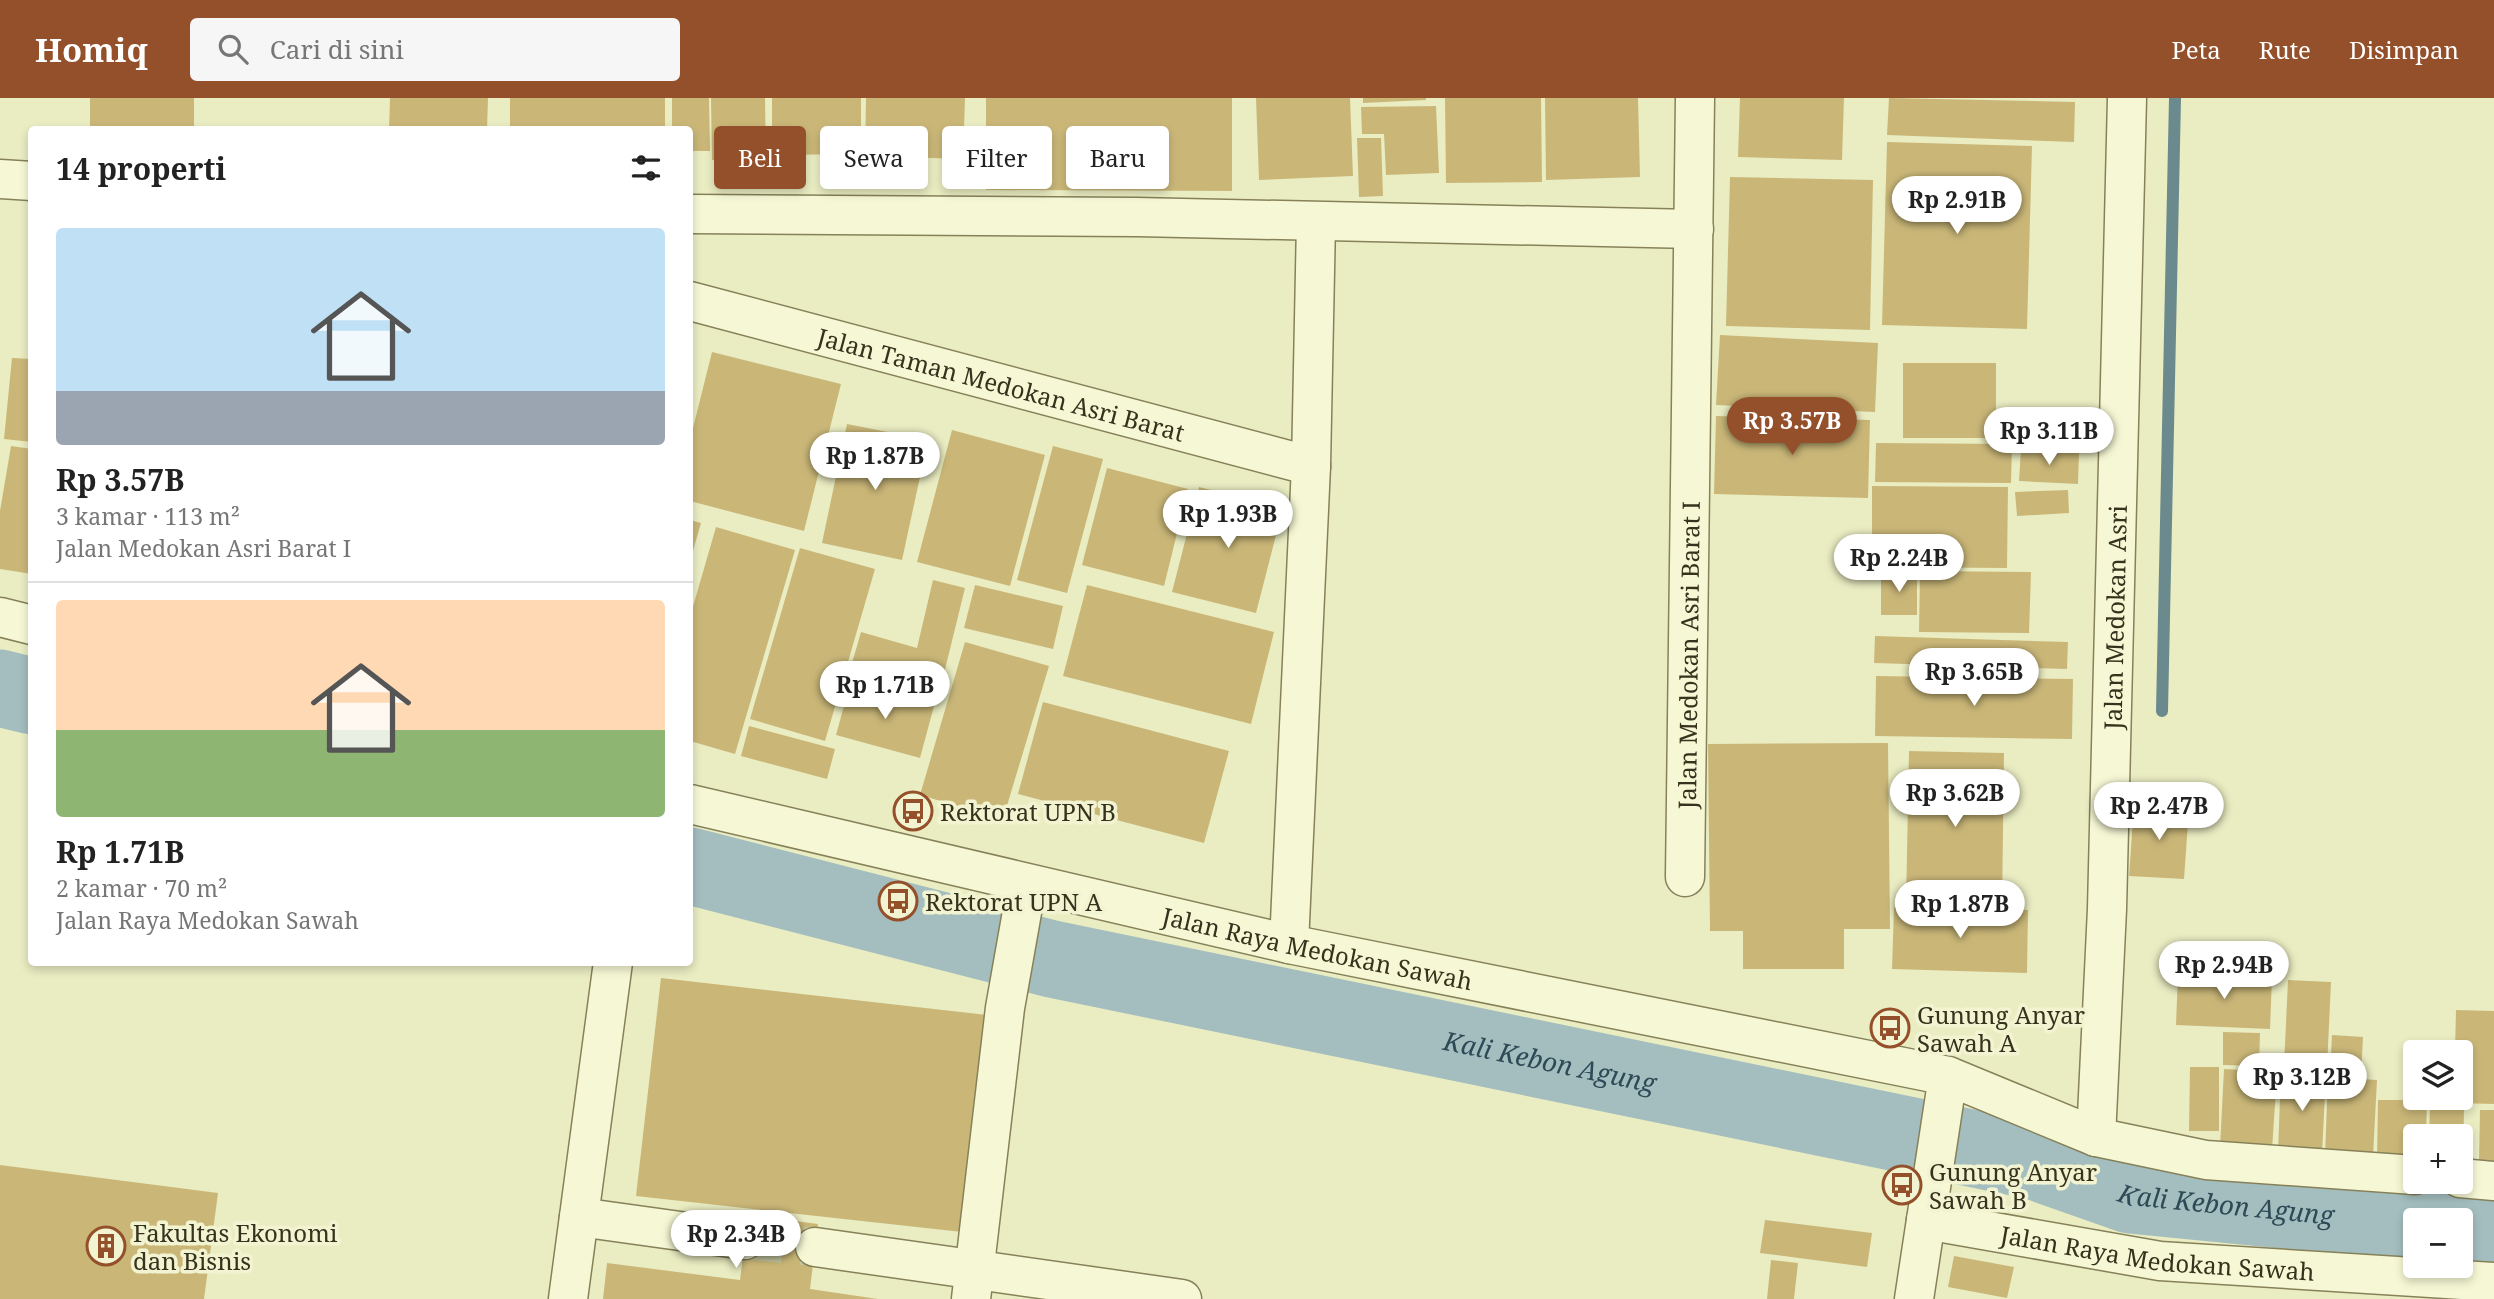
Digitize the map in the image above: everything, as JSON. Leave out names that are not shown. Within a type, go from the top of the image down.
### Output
[{"type":"street","name":"Jalan Medokan Asri Barat I","points":[[1685,877],[1695,98]]},
{"type":"street","name":"Jalan Medokan Asri","points":[[2096,1137],[2107,909],[2127,98]]},
{"type":"street","points":[[0,179],[28,181]]},
{"type":"street","points":[[693,214],[1694,229]]},
{"type":"street","points":[[1289,944],[1311,466],[1316,222]]},
{"type":"street","name":"Jalan Taman Medokan Asri Barat","points":[[693,303],[1311,466]]},
{"type":"street","points":[[0,617],[28,624]]},
{"type":"street","name":"Jalan Raya Medokan Sawah","points":[[693,805],[1024,898],[1289,944],[1945,1092],[2096,1137],[2206,1160],[2403,1174]]},
{"type":"street","points":[[973,1284],[1007,993],[1024,898]]},
{"type":"street","points":[[568,1299],[612,966]]},
{"type":"street","points":[[1914,1299],[1945,1092]]},
{"type":"street","points":[[2473,1179],[2494,1181]]},
{"type":"street","name":"Jalan Raya Medokan Sawah","points":[[1928,1206],[2160,1261],[2494,1282]]},
{"type":"street","points":[[579,1217],[745,1240]]},
{"type":"street","points":[[815,1247],[973,1284],[1182,1299]]},
{"type":"building","points":[[90,98],[194,98],[194,126],[90,126]]},
{"type":"building","points":[[390,98],[488,98],[487,126],[389,126]]},
{"type":"building","points":[[510,98],[665,98],[665,126],[510,126]]},
{"type":"building","points":[[672,98],[709,98],[710,151],[693,151],[693,126],[672,126]]},
{"type":"building","points":[[711,98],[765,98],[765,126],[714,126],[712,160]]},
{"type":"building","points":[[772,98],[861,98],[861,126],[820,126],[820,154],[806,155],[806,126],[772,126]]},
{"type":"building","points":[[866,98],[965,98],[964,126],[942,126],[942,158],[928,158],[928,126],[866,126]]},
{"type":"building","points":[[986,98],[1232,98],[1232,191],[986,190],[1052,189],[1052,126],[986,126]]},
{"type":"building","points":[[1256,98],[1350,98],[1353,176],[1259,180]]},
{"type":"building","points":[[1363,98],[1426,98],[1426,100],[1363,103]]},
{"type":"building","points":[[1445,98],[1541,98],[1542,182],[1446,183]]},
{"type":"building","points":[[1545,98],[1638,98],[1640,177],[1546,180]]},
{"type":"building","points":[[1740,98],[1844,98],[1842,160],[1738,157]]},
{"type":"building","points":[[1889,98],[2075,102],[2074,142],[1887,135]]},
{"type":"building","points":[[1436,106],[1439,173],[1386,175],[1384,134],[1362,134],[1361,107]]},
{"type":"building","points":[[1357,138],[1381,138],[1383,196],[1359,197]]},
{"type":"building","points":[[1887,142],[2032,146],[2027,329],[1882,325]]},
{"type":"building","points":[[1730,177],[1873,180],[1870,330],[1726,326]]},
{"type":"building","points":[[1720,335],[1878,343],[1875,412],[1716,405]]},
{"type":"building","points":[[712,352],[841,384],[804,531],[693,502],[693,428]]},
{"type":"building","points":[[12,358],[28,359],[28,442],[4,439]]},
{"type":"building","points":[[1903,363],[1996,363],[1996,438],[1903,438]]},
{"type":"building","points":[[1716,416],[1870,420],[1868,498],[1714,494]]},
{"type":"building","points":[[847,424],[928,440],[902,560],[822,543]]},
{"type":"building","points":[[952,430],[1045,455],[1010,586],[917,562]]},
{"type":"building","points":[[1876,443],[2012,444],[2011,483],[1875,482]]},
{"type":"building","points":[[11,446],[28,448],[28,573],[0,569],[0,511]]},
{"type":"building","points":[[1053,446],[1103,459],[1067,593],[1017,580]]},
{"type":"building","points":[[2021,449],[2079,452],[2078,484],[2019,481]]},
{"type":"building","points":[[1107,468],[1188,489],[1164,586],[1082,565]]},
{"type":"building","points":[[1872,486],[2008,487],[2007,568],[1872,567]]},
{"type":"building","points":[[1199,487],[1283,508],[1256,613],[1172,592]]},
{"type":"building","points":[[2068,490],[2069,513],[2017,516],[2015,492]]},
{"type":"building","points":[[693,521],[701,523],[693,551]]},
{"type":"building","points":[[716,527],[795,550],[735,754],[693,742],[693,607]]},
{"type":"building","points":[[800,548],[875,569],[825,741],[750,719]]},
{"type":"building","points":[[1920,571],[2031,572],[2029,633],[1919,632]]},
{"type":"building","points":[[1881,573],[1917,573],[1917,615],[1881,615]]},
{"type":"building","points":[[933,580],[965,588],[937,702],[848,677],[861,632],[917,648]]},
{"type":"building","points":[[975,585],[1063,606],[1053,649],[964,628]]},
{"type":"building","points":[[1087,585],[1274,632],[1251,724],[1063,676]]},
{"type":"building","points":[[1875,636],[2068,642],[2067,669],[1874,663]]},
{"type":"building","points":[[965,642],[1049,666],[1003,819],[920,795]]},
{"type":"building","points":[[1876,676],[2073,679],[2072,739],[1875,736]]},
{"type":"building","points":[[850,684],[934,706],[920,758],[836,735]]},
{"type":"building","points":[[1043,702],[1229,751],[1204,843],[1018,794]]},
{"type":"building","points":[[749,726],[835,749],[827,779],[741,756]]},
{"type":"building","points":[[1888,743],[1890,929],[1844,929],[1844,969],[1743,969],[1743,931],[1710,931],[1708,744]]},
{"type":"building","points":[[1909,751],[2004,753],[2002,907],[1906,905]]},
{"type":"building","points":[[2134,805],[2189,809],[2184,879],[2129,876]]},
{"type":"building","points":[[1894,907],[2028,910],[2027,973],[1892,969]]},
{"type":"building","points":[[2178,974],[2272,977],[2270,1029],[2176,1025]]},
{"type":"building","points":[[661,978],[987,1015],[962,1232],[636,1196]]},
{"type":"building","points":[[2288,980],[2331,982],[2327,1068],[2284,1066]]},
{"type":"building","points":[[2456,1010],[2494,1011],[2494,1104],[2473,1103],[2473,1040],[2455,1040]]},
{"type":"building","points":[[2223,1032],[2260,1033],[2259,1066],[2223,1065]]},
{"type":"building","points":[[2332,1035],[2363,1037],[2361,1075],[2330,1073]]},
{"type":"building","points":[[2190,1067],[2219,1067],[2219,1131],[2189,1131]]},
{"type":"building","points":[[2224,1069],[2277,1072],[2272,1151],[2220,1148]]},
{"type":"building","points":[[2281,1071],[2326,1072],[2322,1155],[2278,1153]]},
{"type":"building","points":[[2328,1077],[2377,1080],[2373,1157],[2325,1155]]},
{"type":"building","points":[[2378,1100],[2403,1100],[2403,1110],[2427,1110],[2426,1124],[2403,1124],[2403,1159],[2377,1159]]},
{"type":"building","points":[[2430,1110],[2464,1110],[2464,1124],[2429,1124]]},
{"type":"building","points":[[2480,1110],[2494,1110],[2494,1162],[2479,1162]]},
{"type":"building","name":"Fakultas Ekonomi dan Bisnis","points":[[0,1165],[218,1193],[204,1299],[0,1299]]},
{"type":"building","points":[[748,1215],[818,1224],[810,1289],[878,1299],[603,1299],[607,1263],[740,1280]]},
{"type":"building","points":[[1765,1220],[1872,1233],[1867,1267],[1760,1253]]},
{"type":"building","points":[[1954,1256],[2014,1267],[2007,1298],[1948,1287]]},
{"type":"building","points":[[1771,1260],[1798,1263],[1794,1299],[1767,1299]]},
{"type":"waterway","points":[[2162,711],[2175,98]]},
{"type":"waterway","name":"Kali Kebon Agung","points":[[0,688],[28,695]]},
{"type":"waterway","name":"Kali Kebon Agung","points":[[693,867],[1052,959],[2034,1161],[2130,1195],[2403,1222]]},
{"type":"waterway","name":"Kali Kebon Agung","points":[[2473,1228],[2494,1229]]},
{"type":"tunnel","points":[[745,1240],[815,1247]]},
{"type":"place","name":"Rektorat UPN B","points":[[913,811]]},
{"type":"place","name":"Rektorat UPN A","points":[[898,901]]},
{"type":"place","name":"Gunung Anyar Sawah A","points":[[1890,1028]]},
{"type":"place","name":"Gunung Anyar Sawah B","points":[[1902,1185]]},
{"type":"place","name":"Fakultas Ekonomi dan Bisnis","points":[[106,1246]]}]
